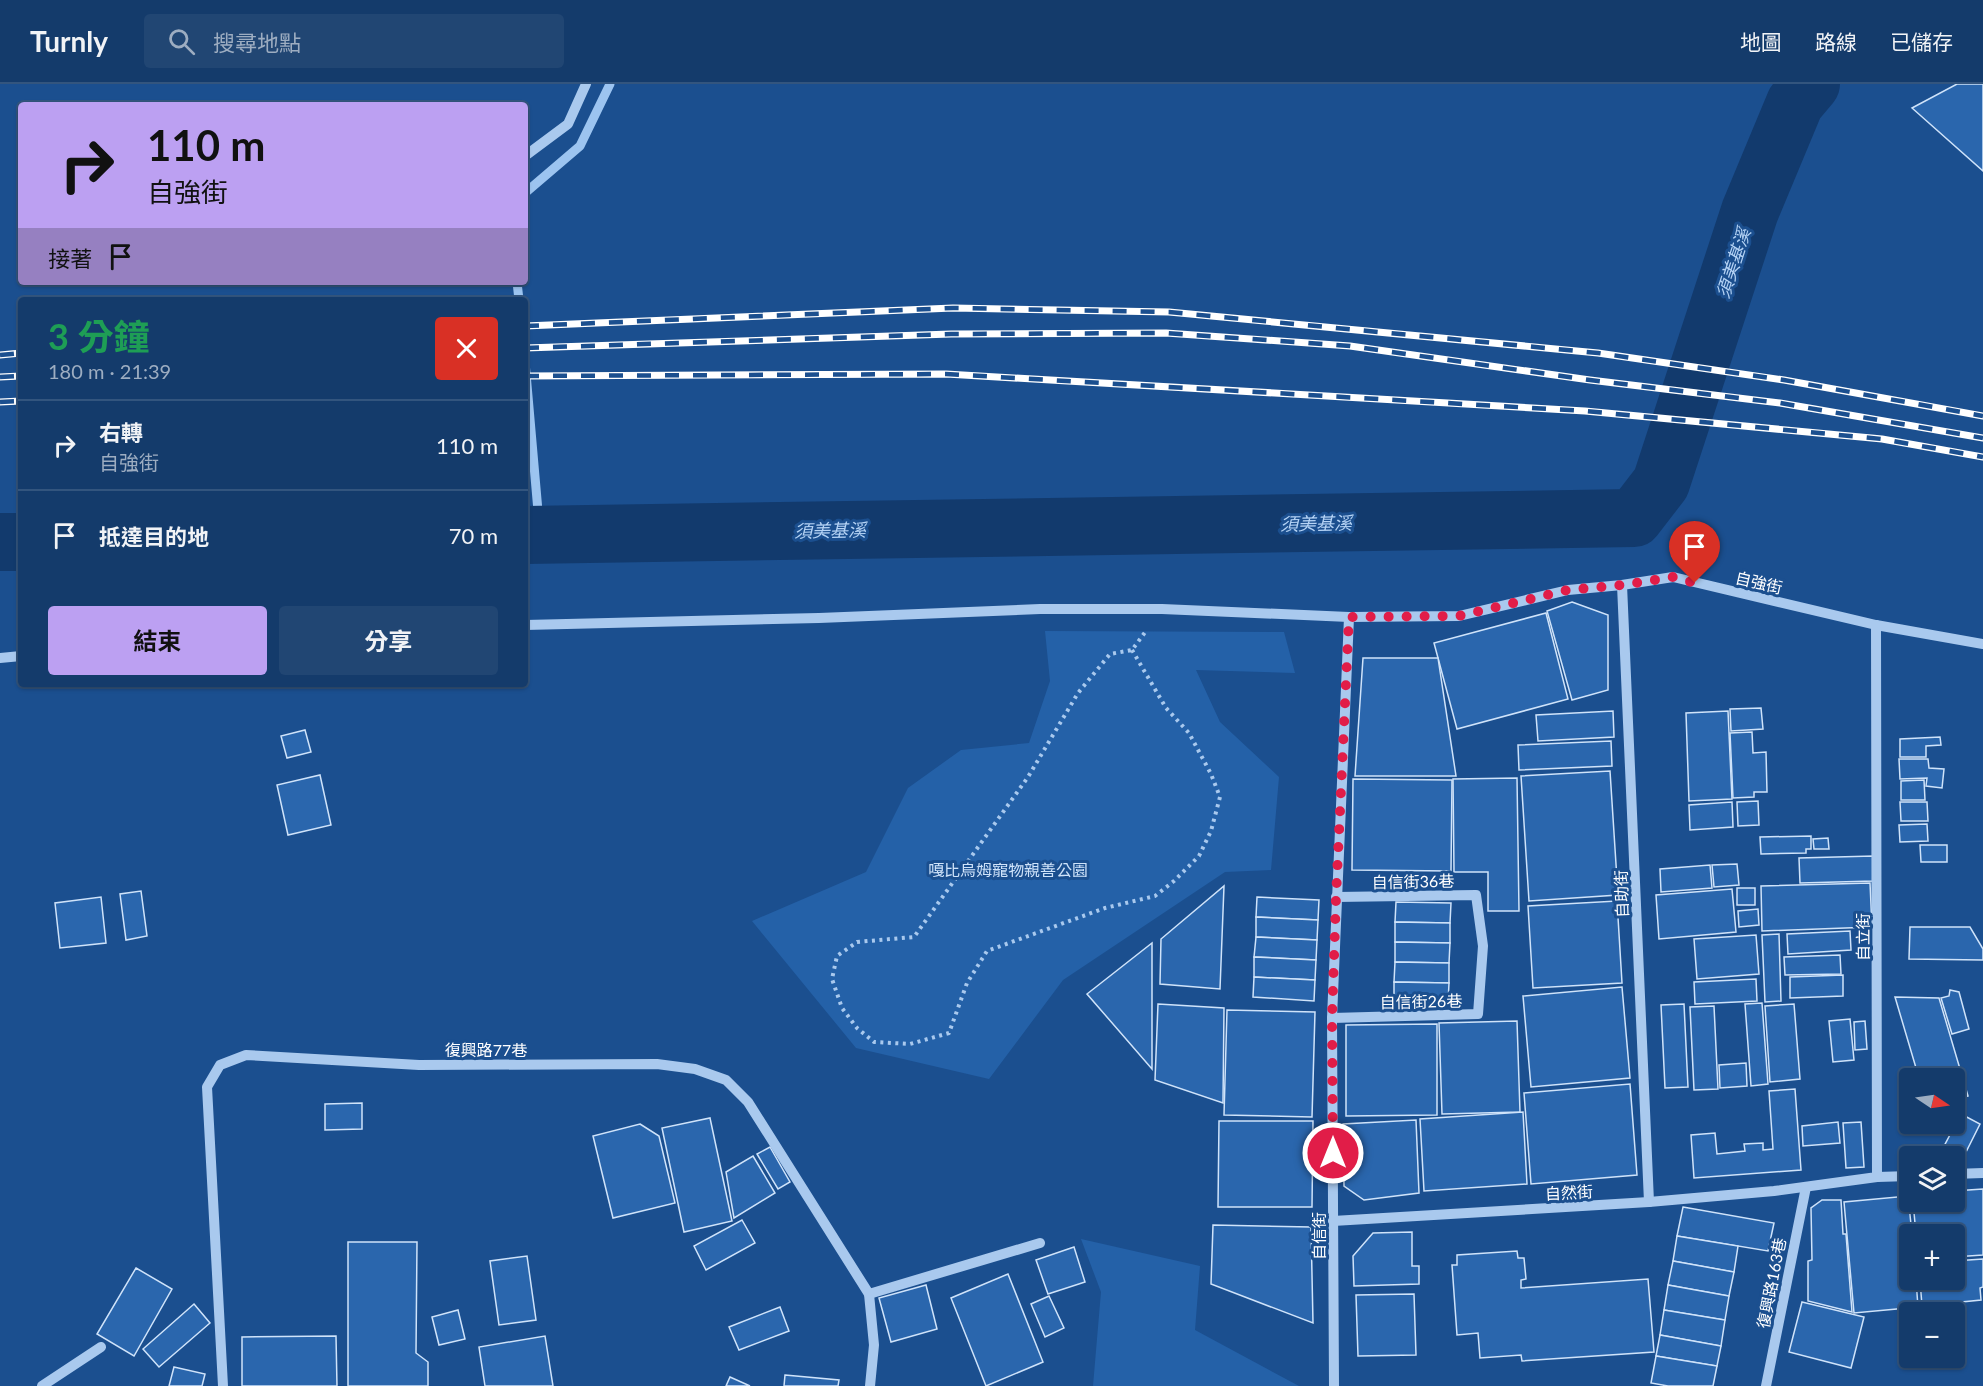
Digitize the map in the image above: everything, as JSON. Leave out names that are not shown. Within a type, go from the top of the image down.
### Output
[{"type":"street","points":[[528,154],[568,124],[586,84]]},
{"type":"street","name":"自強街","points":[[528,625],[819,618],[1040,609],[1162,609],[1349,617],[1459,616],[1568,590],[1673,577],[1876,625],[1983,644]]},
{"type":"street","name":"自助街","points":[[1623,585],[1648,1202]]},
{"type":"street","name":"自信街","points":[[1334,1386],[1332,1018],[1349,617]]},
{"type":"street","name":"自立街","points":[[1876,625],[1877,1177]]},
{"type":"street","points":[[0,658],[18,656]]},
{"type":"street","name":"自信街36巷","points":[[1336,897],[1476,895],[1483,946]]},
{"type":"street","name":"自信街26巷","points":[[1332,1018],[1478,1014],[1483,946]]},
{"type":"street","name":"復興路77巷","points":[[223,1386],[207,1087],[220,1065],[246,1055],[419,1065],[657,1064],[695,1069],[726,1080],[748,1102],[870,1294],[874,1345],[870,1386]]},
{"type":"street","points":[[1965,1174],[1983,1173]]},
{"type":"street","points":[[1806,1187],[1877,1177],[1899,1176]]},
{"type":"street","name":"自然街","points":[[1333,1221],[1648,1202],[1806,1187]]},
{"type":"street","name":"復興路163巷","points":[[1766,1386],[1806,1187]]},
{"type":"street","points":[[870,1294],[1040,1243]]},
{"type":"street","points":[[42,1386],[101,1347]]},
{"type":"path","points":[[1132,650],[1166,708],[1189,732],[1220,797],[1211,831],[1199,856],[1155,896],[1106,908],[987,951],[967,983],[948,1033],[910,1044],[874,1041],[857,1028],[842,1008],[832,979],[837,956],[857,942],[914,937],[1028,777],[1078,693],[1110,654],[1132,650],[1162,609]]},
{"type":"green space","name":"嘎比烏姆寵物親善公園","points":[[1045,631],[1284,632],[1295,673],[1196,670],[1220,722],[1279,777],[1271,870],[1225,872],[1063,980],[989,1079],[856,1048],[752,921],[866,872],[908,788],[961,750],[1029,743],[1050,681]]},
{"type":"green space","points":[[1081,1239],[1200,1266],[1195,1330],[1299,1386],[1093,1386],[1101,1292]]},
{"type":"building","points":[[1957,84],[1983,84],[1983,171],[1912,108]]},
{"type":"building","points":[[1572,602],[1608,615],[1608,690],[1572,700],[1547,611]]},
{"type":"building","points":[[1546,613],[1568,699],[1457,729],[1434,643]]},
{"type":"building","points":[[1363,658],[1438,658],[1456,776],[1355,776]]},
{"type":"building","points":[[1761,708],[1763,729],[1731,731],[1730,709]]},
{"type":"building","points":[[1613,711],[1614,737],[1538,741],[1536,715]]},
{"type":"building","points":[[1728,711],[1732,799],[1689,801],[1686,713]]},
{"type":"building","points":[[305,730],[311,752],[287,758],[281,736]]},
{"type":"building","points":[[1752,732],[1753,753],[1766,752],[1767,792],[1754,792],[1754,797],[1733,798],[1730,733]]},
{"type":"building","points":[[1940,737],[1941,745],[1926,746],[1926,757],[1900,757],[1900,739]]},
{"type":"building","points":[[1611,741],[1612,766],[1519,770],[1518,745]]},
{"type":"building","points":[[1899,759],[1928,759],[1929,768],[1944,769],[1942,788],[1926,786],[1927,778],[1900,779]]},
{"type":"building","points":[[1610,771],[1618,895],[1529,901],[1521,776]]},
{"type":"building","points":[[320,775],[331,825],[288,835],[277,785]]},
{"type":"building","points":[[1517,778],[1519,911],[1488,911],[1488,872],[1454,872],[1453,779]]},
{"type":"building","points":[[1353,779],[1452,780],[1451,871],[1352,870]]},
{"type":"building","points":[[1924,780],[1925,800],[1901,800],[1901,781]]},
{"type":"building","points":[[1758,801],[1759,825],[1738,826],[1737,802]]},
{"type":"building","points":[[1732,802],[1733,827],[1690,830],[1689,805]]},
{"type":"building","points":[[1900,802],[1927,802],[1928,821],[1901,821]]},
{"type":"building","points":[[1927,824],[1928,841],[1900,842],[1899,825]]},
{"type":"building","points":[[1811,836],[1811,849],[1806,849],[1806,853],[1761,854],[1760,837]]},
{"type":"building","points":[[1828,838],[1829,849],[1814,849],[1813,839]]},
{"type":"building","points":[[1920,845],[1947,845],[1947,862],[1921,862]]},
{"type":"building","points":[[1873,856],[1874,881],[1800,883],[1799,858]]},
{"type":"building","points":[[1737,864],[1739,885],[1714,887],[1712,865]]},
{"type":"building","points":[[1710,865],[1712,888],[1661,892],[1660,869]]},
{"type":"building","points":[[1870,883],[1872,927],[1762,931],[1761,886]]},
{"type":"building","points":[[1224,886],[1220,989],[1160,984],[1161,939]]},
{"type":"building","points":[[1737,888],[1755,888],[1755,905],[1737,905]]},
{"type":"building","points":[[1732,889],[1736,932],[1659,939],[1656,895]]},
{"type":"building","points":[[141,891],[147,936],[126,940],[120,894]]},
{"type":"building","points":[[101,897],[106,943],[60,948],[55,903]]},
{"type":"building","points":[[1257,897],[1319,900],[1318,920],[1256,917]]},
{"type":"building","points":[[1617,901],[1622,983],[1533,988],[1528,906]]},
{"type":"building","points":[[1396,902],[1451,903],[1450,923],[1395,922]]},
{"type":"building","points":[[1758,909],[1759,925],[1739,927],[1738,911]]},
{"type":"building","points":[[1256,917],[1318,920],[1317,940],[1256,937]]},
{"type":"building","points":[[1395,922],[1450,923],[1450,943],[1395,942]]},
{"type":"building","points":[[1910,927],[1970,927],[1983,949],[1983,960],[1909,959]]},
{"type":"building","points":[[1850,931],[1851,950],[1788,954],[1787,934]]},
{"type":"building","points":[[1779,934],[1781,1001],[1765,1002],[1762,935]]},
{"type":"building","points":[[1756,935],[1759,974],[1697,979],[1694,939]]},
{"type":"building","points":[[1256,937],[1317,940],[1316,960],[1254,957]]},
{"type":"building","points":[[1395,942],[1450,943],[1449,963],[1395,962]]},
{"type":"building","points":[[1152,943],[1152,1069],[1087,994]]},
{"type":"building","points":[[1840,955],[1841,974],[1785,975],[1784,957]]},
{"type":"building","points":[[1254,957],[1316,960],[1315,980],[1254,977]]},
{"type":"building","points":[[1395,962],[1449,963],[1449,983],[1394,982]]},
{"type":"building","points":[[1843,975],[1843,996],[1790,998],[1790,977]]},
{"type":"building","points":[[1254,977],[1315,980],[1314,1001],[1253,997]]},
{"type":"building","points":[[1756,979],[1757,1001],[1695,1004],[1694,982]]},
{"type":"building","points":[[1394,982],[1449,983],[1448,1003],[1394,1002]]},
{"type":"building","points":[[1622,987],[1630,1078],[1531,1087],[1523,996]]},
{"type":"building","points":[[1950,990],[1959,992],[1969,1029],[1952,1034],[1941,998],[1949,996]]},
{"type":"building","points":[[1895,997],[1939,998],[1960,1068],[1916,1068]]},
{"type":"building","points":[[1762,1003],[1768,1084],[1751,1086],[1745,1004]]},
{"type":"building","points":[[1158,1004],[1224,1008],[1223,1103],[1155,1080]]},
{"type":"building","points":[[1684,1004],[1688,1087],[1665,1088],[1661,1005]]},
{"type":"building","points":[[1794,1004],[1800,1079],[1770,1082],[1765,1006]]},
{"type":"building","points":[[1714,1006],[1718,1089],[1694,1090],[1690,1007]]},
{"type":"building","points":[[1227,1010],[1315,1012],[1312,1117],[1224,1115]]},
{"type":"building","points":[[1850,1019],[1854,1060],[1833,1062],[1829,1021]]},
{"type":"building","points":[[1517,1021],[1520,1112],[1442,1114],[1439,1023]]},
{"type":"building","points":[[1865,1021],[1867,1049],[1855,1050],[1854,1022]]},
{"type":"building","points":[[1437,1024],[1437,1115],[1346,1116],[1346,1025]]},
{"type":"building","points":[[1746,1063],[1747,1086],[1720,1088],[1719,1065]]},
{"type":"building","points":[[1630,1084],[1637,1175],[1531,1184],[1524,1093]]},
{"type":"building","points":[[1795,1089],[1801,1170],[1694,1178],[1691,1135],[1715,1133],[1717,1154],[1745,1151],[1744,1144],[1763,1143],[1763,1150],[1773,1149],[1769,1091]]},
{"type":"building","points":[[362,1103],[362,1129],[325,1130],[325,1104]]},
{"type":"building","points":[[1523,1112],[1527,1184],[1424,1191],[1420,1119]]},
{"type":"building","points":[[1965,1116],[1980,1124],[1965,1154],[1965,1146],[1944,1146],[1950,1134],[1965,1134]]},
{"type":"building","points":[[710,1118],[732,1221],[684,1232],[662,1128]]},
{"type":"building","points":[[1416,1120],[1419,1193],[1364,1200],[1344,1186],[1343,1124]]},
{"type":"building","points":[[1219,1121],[1313,1121],[1312,1207],[1218,1207]]},
{"type":"building","points":[[1838,1122],[1840,1143],[1803,1146],[1802,1126]]},
{"type":"building","points":[[1861,1122],[1864,1167],[1846,1168],[1843,1123]]},
{"type":"building","points":[[640,1124],[659,1136],[675,1203],[613,1218],[593,1136]]},
{"type":"building","points":[[770,1147],[790,1182],[778,1189],[757,1154]]},
{"type":"building","points":[[753,1156],[775,1193],[734,1218],[726,1172]]},
{"type":"building","points":[[1983,1189],[1983,1255],[1965,1256],[1965,1224],[1915,1224],[1914,1212],[1965,1212],[1965,1190]]},
{"type":"building","points":[[1899,1197],[1899,1212],[1910,1212],[1911,1224],[1899,1224],[1899,1290],[1917,1290],[1918,1302],[1899,1302],[1899,1309],[1854,1313],[1844,1202]]},
{"type":"building","points":[[1822,1200],[1841,1200],[1852,1312],[1808,1301],[1808,1261],[1812,1260],[1811,1208]]},
{"type":"building","points":[[1683,1207],[1774,1223],[1768,1251],[1677,1236]]},
{"type":"building","points":[[742,1220],[755,1243],[706,1270],[694,1246]]},
{"type":"building","points":[[1213,1225],[1311,1227],[1313,1323],[1211,1284]]},
{"type":"building","points":[[1412,1232],[1412,1266],[1419,1266],[1419,1284],[1354,1286],[1353,1256],[1373,1233]]},
{"type":"building","points":[[1677,1236],[1738,1246],[1734,1272],[1673,1261]]},
{"type":"building","points":[[348,1242],[417,1242],[416,1353],[428,1362],[428,1386],[348,1386]]},
{"type":"building","points":[[1074,1247],[1085,1282],[1048,1294],[1036,1260]]},
{"type":"building","points":[[1517,1251],[1518,1258],[1524,1258],[1526,1279],[1521,1280],[1521,1288],[1648,1279],[1654,1352],[1522,1361],[1521,1355],[1480,1358],[1478,1333],[1457,1335],[1452,1265],[1457,1265],[1457,1255]]},
{"type":"building","points":[[527,1256],[536,1320],[499,1325],[490,1261]]},
{"type":"building","points":[[1983,1259],[1981,1300],[1922,1302],[1921,1290],[1965,1290],[1965,1260]]},
{"type":"building","points":[[1673,1261],[1734,1272],[1729,1296],[1668,1285]]},
{"type":"building","points":[[136,1268],[172,1289],[134,1356],[97,1334]]},
{"type":"building","points":[[1008,1274],[1043,1362],[986,1386],[951,1298]]},
{"type":"building","points":[[926,1285],[937,1329],[891,1342],[879,1298]]},
{"type":"building","points":[[1668,1285],[1729,1296],[1725,1320],[1664,1310]]},
{"type":"building","points":[[1414,1294],[1416,1355],[1358,1356],[1356,1295]]},
{"type":"building","points":[[1049,1296],[1064,1328],[1045,1337],[1031,1304]]},
{"type":"building","points":[[1802,1302],[1864,1317],[1851,1368],[1789,1352]]},
{"type":"building","points":[[194,1304],[210,1323],[159,1367],[143,1349]]},
{"type":"building","points":[[780,1307],[789,1331],[739,1350],[729,1327]]},
{"type":"building","points":[[458,1310],[465,1339],[439,1345],[432,1317]]},
{"type":"building","points":[[1664,1310],[1725,1320],[1721,1346],[1660,1335]]},
{"type":"building","points":[[1660,1335],[1721,1346],[1717,1366],[1656,1356]]},
{"type":"building","points":[[336,1336],[337,1386],[242,1386],[242,1337]]},
{"type":"building","points":[[545,1336],[553,1386],[485,1386],[479,1347]]},
{"type":"building","points":[[1656,1356],[1717,1366],[1713,1386],[1668,1386],[1651,1383]]},
{"type":"building","points":[[174,1367],[205,1374],[202,1386],[169,1386]]},
{"type":"building","points":[[785,1375],[839,1380],[838,1386],[784,1386]]},
{"type":"building","points":[[730,1377],[750,1386],[726,1386]]},
{"type":"waterway","points":[[528,190],[580,146],[610,84]]},
{"type":"waterway","name":"須美基溪","points":[[528,535],[1634,518],[1661,483],[1750,211],[1795,103],[1811,84]]},
{"type":"waterway","points":[[517,285],[519,297]]},
{"type":"waterway","points":[[528,396],[540,534]]},
{"type":"waterway","name":"須美基溪","points":[[0,542],[18,542]]},
{"type":"railway","points":[[528,326],[953,308],[1169,312],[1598,353],[1784,380],[1983,416]]},
{"type":"railway","points":[[528,348],[951,334],[1166,333],[1350,346],[1590,380],[1780,403],[1983,438]]},
{"type":"railway","points":[[0,355],[18,353]]},
{"type":"railway","points":[[528,376],[946,374],[1585,411],[1882,439],[1983,457]]},
{"type":"railway","points":[[0,377],[18,376]]},
{"type":"railway","points":[[0,402],[18,401]]},
{"type":"route","points":[[1333,1153],[1332,1018],[1349,617],[1459,616],[1568,590],[1673,577],[1695,583]]}]
